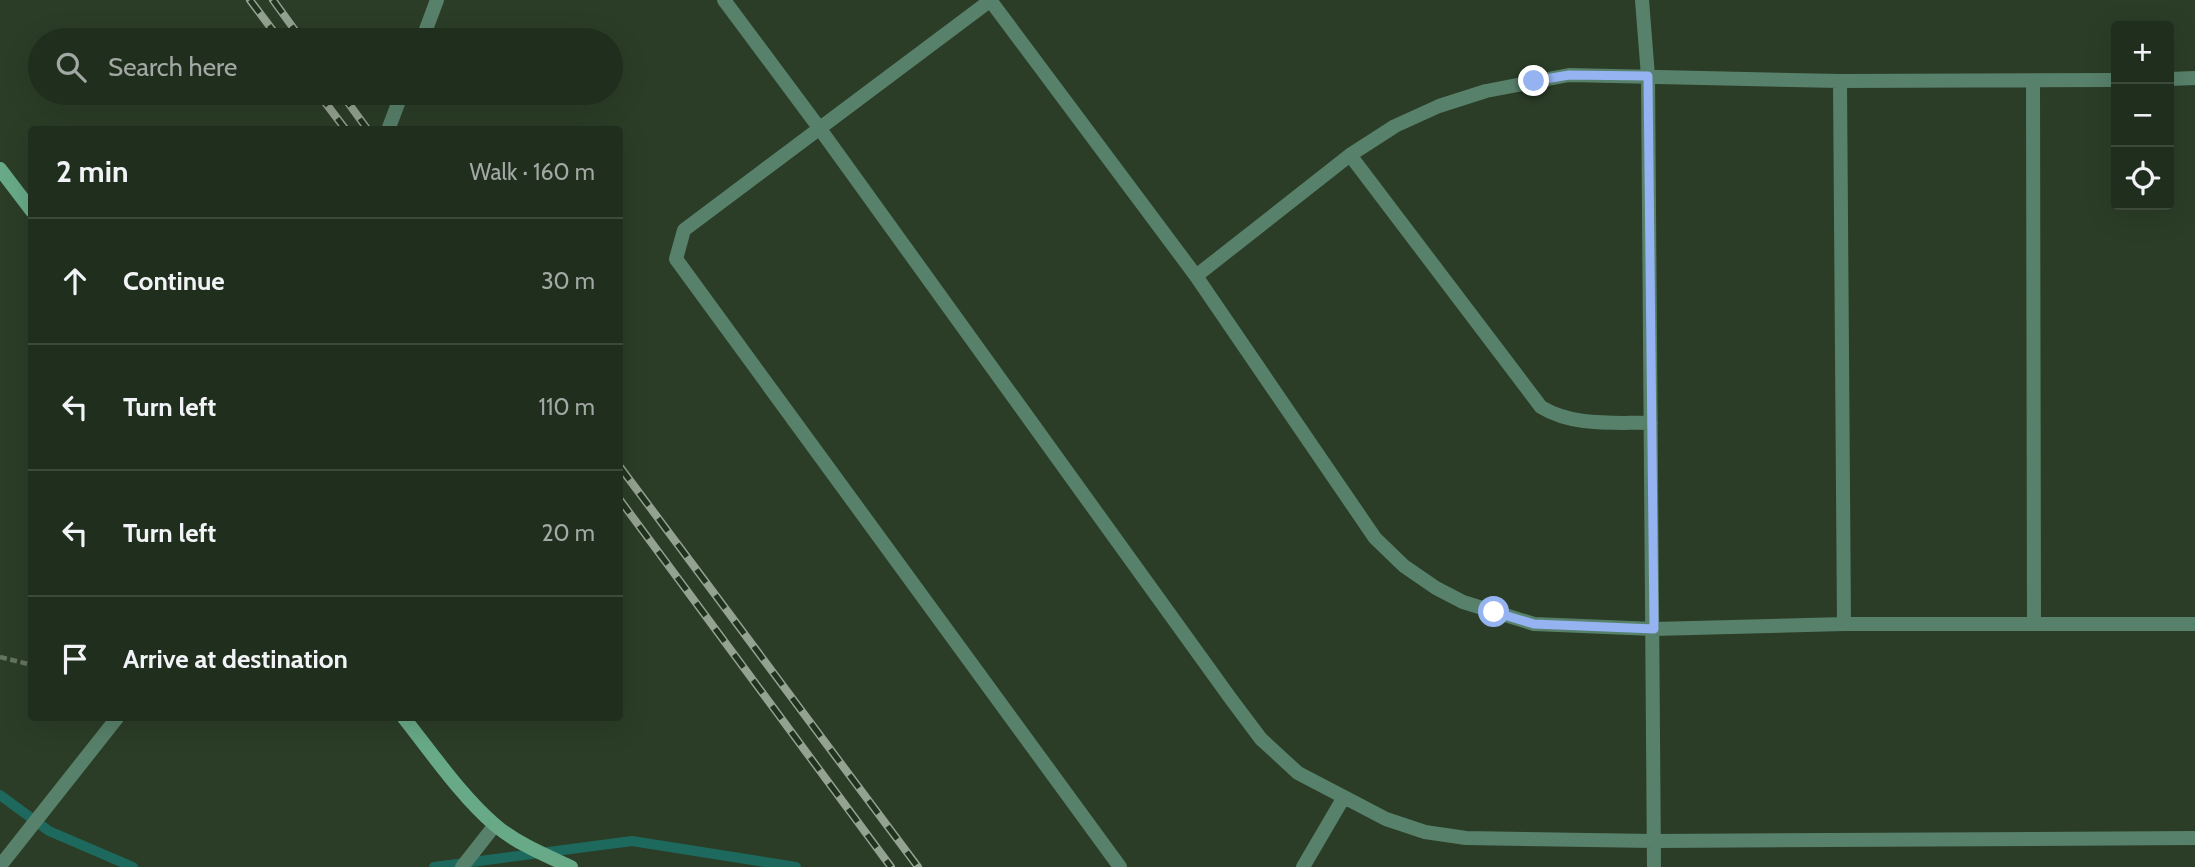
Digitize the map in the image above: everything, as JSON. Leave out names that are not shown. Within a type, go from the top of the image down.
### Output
[{"type":"main road","points":[[0,169],[28,206]]},
{"type":"main road","points":[[406,721],[459,787],[495,825],[571,867]]},
{"type":"street","points":[[426,28],[437,0]]},
{"type":"street","points":[[724,0],[1261,739],[1298,773],[1386,819],[1425,832],[1466,838],[1654,841],[2195,838]]},
{"type":"street","points":[[1120,867],[676,259],[684,230],[990,0],[1196,276],[1375,538],[1405,566],[1436,588],[1464,602],[1534,624],[1654,629],[1844,624],[2195,624]]},
{"type":"street","points":[[1642,0],[1648,76],[1654,867]]},
{"type":"street","points":[[1196,276],[1350,155],[1395,126],[1439,106],[1486,91],[1569,75],[1840,81],[2111,80]]},
{"type":"street","points":[[2174,79],[2195,78]]},
{"type":"street","points":[[1840,81],[1844,624]]},
{"type":"street","points":[[2034,82],[2034,623]]},
{"type":"street","points":[[390,126],[397,105]]},
{"type":"street","points":[[1350,155],[1541,407],[1571,421],[1651,423]]},
{"type":"street","points":[[2,866],[115,721]]},
{"type":"street","points":[[1303,867],[1344,797]]},
{"type":"street","points":[[462,867],[495,825]]},
{"type":"path","points":[[0,657],[28,665]]},
{"type":"waterway","points":[[0,795],[49,831],[133,867]]},
{"type":"waterway","points":[[434,867],[632,841],[796,867]]},
{"type":"railway","points":[[250,0],[271,28]]},
{"type":"railway","points":[[273,0],[293,28]]},
{"type":"railway","points":[[327,105],[343,126]]},
{"type":"railway","points":[[350,105],[365,126]]},
{"type":"railway","points":[[623,471],[918,867]]},
{"type":"railway","points":[[623,504],[891,867]]},
{"type":"route","points":[[1494,612],[1534,624],[1654,629],[1648,76],[1569,75],[1534,81]]}]
